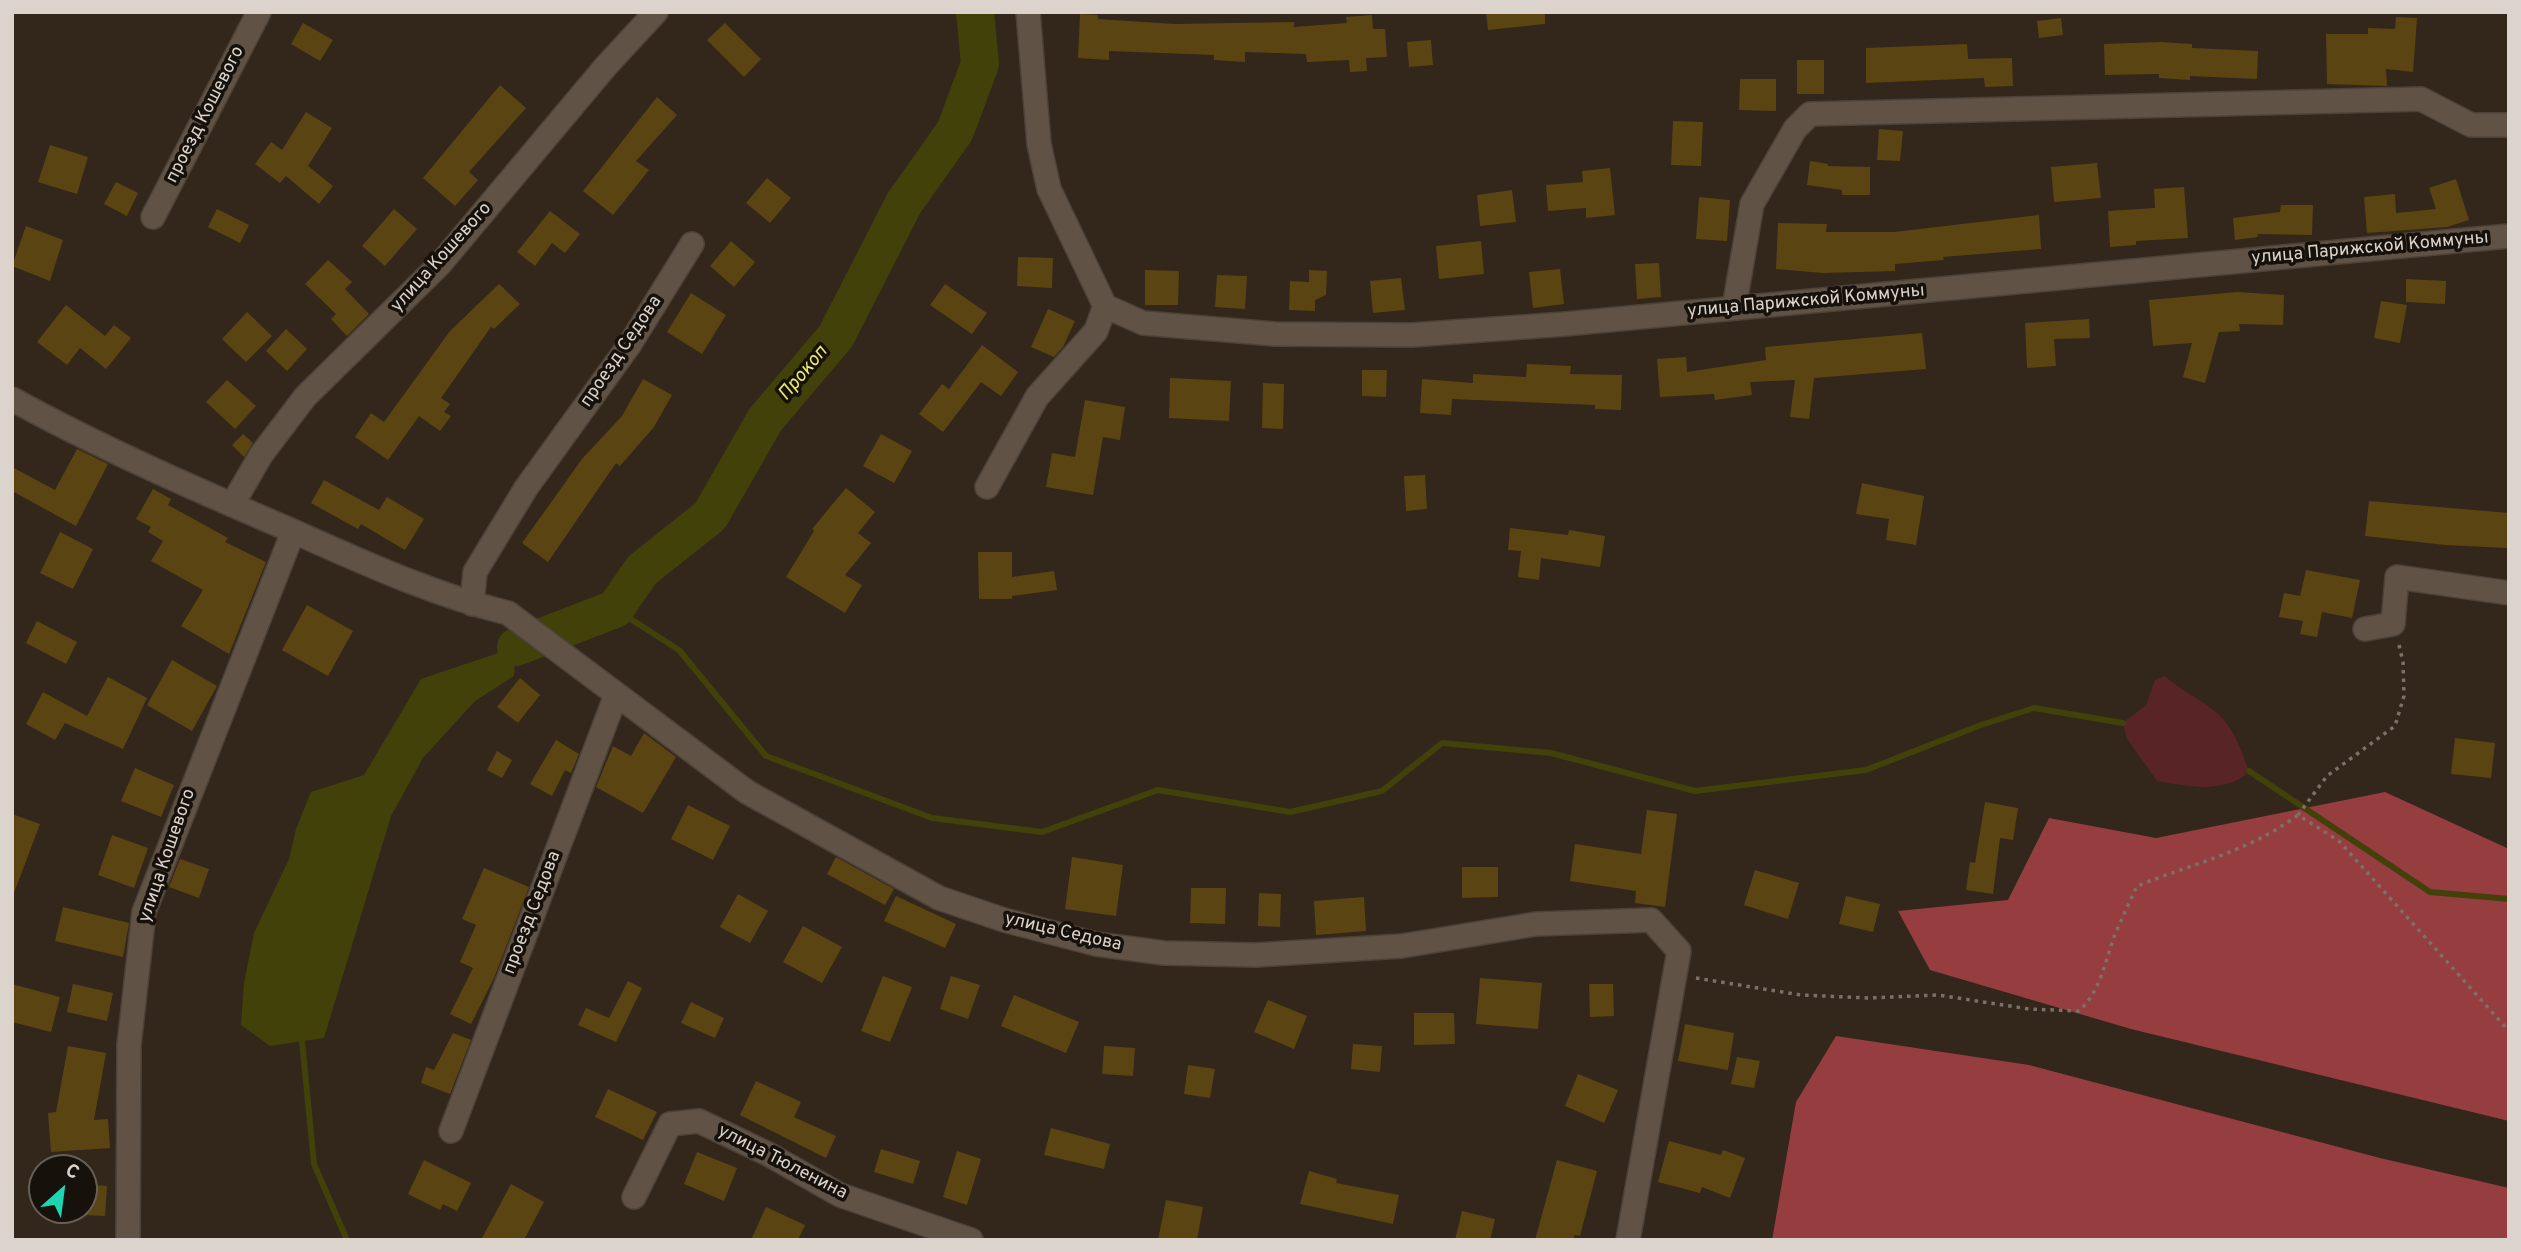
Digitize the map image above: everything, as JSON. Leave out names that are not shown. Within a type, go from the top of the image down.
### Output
[{"type":"street","name":"проезд Кошевого","points":[[153,217],[259,12]]},
{"type":"street","points":[[987,487],[1037,397],[1096,331],[1105,306],[1049,189],[1039,144],[1028,12]]},
{"type":"street","name":"улица Кошевого","points":[[232,505],[261,455],[306,397],[440,264],[606,66],[655,13]]},
{"type":"street","points":[[1734,308],[1752,204],[1795,129],[1810,114],[2421,99],[2471,125],[2509,125]]},
{"type":"street","name":"улица Парижской Коммуны","points":[[1105,306],[1143,323],[1275,334],[1399,335],[1565,324],[2509,236]]},
{"type":"street","name":"проезд Седова","points":[[472,604],[475,572],[526,488],[630,344],[692,244]]},
{"type":"street","points":[[12,399],[55,423],[232,505],[378,570],[472,604]]},
{"type":"street","name":"улица Кошевого","points":[[128,1240],[129,1045],[144,912],[293,532]]},
{"type":"street","points":[[2365,629],[2393,624],[2397,577],[2509,593]]},
{"type":"street","name":"улица Седова","points":[[472,604],[508,614],[747,792],[939,898],[1004,920],[1097,944],[1164,953],[1256,955],[1402,946],[1536,924],[1651,920],[1679,951],[1676,975]]},
{"type":"street","name":"проезд Седова","points":[[451,1130],[616,695]]},
{"type":"street","points":[[1628,1240],[1676,975]]},
{"type":"street","name":"улица Тюленина","points":[[634,1197],[670,1124],[699,1121],[768,1154],[840,1195],[971,1240]]},
{"type":"path","points":[[1676,975],[1801,995],[1869,998],[1938,995],[2029,1009],[2079,1011],[2087,1004],[2102,977],[2115,933],[2137,886],[2228,854],[2273,834],[2298,815],[2328,776],[2395,726],[2404,696],[2403,662],[2393,624]]},
{"type":"path","points":[[2298,815],[2339,841],[2509,1031]]},
{"type":"shaded area","points":[[516,647],[514,676],[475,701],[423,758],[391,816],[324,1038],[270,1046],[241,1025],[244,983],[254,933],[289,859],[296,829],[311,792],[364,775],[421,679]]},
{"type":"shaded area","points":[[2165,676],[2210,707],[2228,725],[2249,771],[2240,779],[2205,787],[2157,781],[2127,739],[2123,723],[2146,705],[2155,680]]},
{"type":"shaded area","points":[[2385,792],[2509,849],[2509,1121],[2131,1029],[1930,970],[1898,911],[2008,900],[2049,818],[2156,838]]},
{"type":"shaded area","points":[[1836,1036],[2029,1065],[2380,1158],[2509,1188],[2509,1240],[1772,1240],[1796,1102]]},
{"type":"building","points":[[1486,12],[1545,12],[1545,24],[1488,30]]},
{"type":"building","points":[[1080,14],[1098,15],[1098,19],[1174,24],[1294,22],[1294,27],[1347,23],[1346,17],[1372,15],[1373,29],[1385,29],[1387,57],[1366,58],[1367,71],[1350,72],[1349,60],[1307,62],[1306,54],[1245,52],[1245,62],[1214,60],[1214,55],[1109,51],[1109,60],[1078,58]]},
{"type":"building","points":[[2396,17],[2417,18],[2413,72],[2386,69],[2387,86],[2327,84],[2326,34],[2368,34],[2368,28],[2395,29]]},
{"type":"building","points":[[2061,18],[2063,35],[2039,38],[2037,21]]},
{"type":"building","points":[[303,23],[333,40],[320,61],[291,44]]},
{"type":"building","points":[[725,23],[761,59],[744,77],[707,40]]},
{"type":"building","points":[[1431,40],[1433,65],[1409,67],[1407,42]]},
{"type":"building","points":[[1967,44],[1968,59],[2012,58],[2013,86],[1985,87],[1984,78],[1866,83],[1866,48]]},
{"type":"building","points":[[2104,44],[2192,44],[2192,48],[2258,51],[2257,79],[2190,76],[2190,80],[2159,78],[2159,74],[2105,75]]},
{"type":"building","points":[[1797,60],[1824,60],[1824,94],[1797,94]]},
{"type":"building","points":[[1740,79],[1776,79],[1776,111],[1739,110]]},
{"type":"building","points":[[500,85],[526,108],[469,172],[478,180],[455,206],[423,178]]},
{"type":"building","points":[[657,97],[677,115],[636,161],[649,170],[613,215],[583,191]]},
{"type":"building","points":[[306,112],[332,128],[308,166],[333,186],[319,204],[286,176],[280,183],[255,164],[271,142],[282,150]]},
{"type":"building","points":[[1673,121],[1703,122],[1701,166],[1671,165]]},
{"type":"building","points":[[1879,129],[1903,131],[1900,161],[1877,160]]},
{"type":"building","points":[[50,145],[88,157],[77,194],[38,182]]},
{"type":"building","points":[[1810,161],[1828,166],[1870,167],[1870,195],[1842,195],[1842,190],[1807,185]]},
{"type":"building","points":[[2097,163],[2101,198],[2054,202],[2051,167]]},
{"type":"building","points":[[1610,168],[1615,215],[1586,218],[1586,208],[1548,211],[1546,185],[1583,182],[1582,171]]},
{"type":"building","points":[[767,178],[791,198],[770,223],[746,203]]},
{"type":"building","points":[[2456,179],[2469,220],[2447,227],[2367,233],[2364,197],[2395,194],[2396,213],[2436,209],[2429,188]]},
{"type":"building","points":[[116,182],[138,193],[127,216],[104,204]]},
{"type":"building","points":[[2184,187],[2188,238],[2136,241],[2136,245],[2110,247],[2108,211],[2155,208],[2154,189]]},
{"type":"building","points":[[1512,190],[1516,222],[1480,226],[1477,195]]},
{"type":"building","points":[[1699,197],[1730,200],[1727,241],[1696,239]]},
{"type":"building","points":[[2281,205],[2313,205],[2312,235],[2257,234],[2258,237],[2235,240],[2233,218],[2280,212]]},
{"type":"building","points":[[217,209],[249,225],[240,243],[208,227]]},
{"type":"building","points":[[394,209],[417,229],[385,266],[362,246]]},
{"type":"building","points":[[550,211],[580,234],[565,253],[552,243],[535,266],[517,252]]},
{"type":"building","points":[[2039,215],[2041,249],[1895,264],[1895,271],[1823,273],[1776,269],[1778,223],[1827,224],[1826,232],[1894,232]]},
{"type":"building","points":[[26,226],[63,240],[50,281],[12,266]]},
{"type":"building","points":[[731,241],[755,262],[734,287],[710,266]]},
{"type":"building","points":[[1481,241],[1484,274],[1439,279],[1436,246]]},
{"type":"building","points":[[1018,257],[1053,258],[1052,288],[1017,286]]},
{"type":"building","points":[[328,260],[352,282],[345,289],[369,314],[347,336],[331,319],[336,314],[305,284]]},
{"type":"building","points":[[1659,263],[1661,297],[1637,299],[1635,264]]},
{"type":"building","points":[[1560,269],[1564,304],[1533,308],[1529,272]]},
{"type":"building","points":[[1145,270],[1179,271],[1178,305],[1145,305]]},
{"type":"building","points":[[1309,270],[1327,271],[1326,295],[1315,300],[1315,311],[1289,310],[1290,281],[1309,282]]},
{"type":"building","points":[[1217,275],[1247,276],[1245,309],[1215,307]]},
{"type":"building","points":[[1401,278],[1405,310],[1373,313],[1370,281]]},
{"type":"building","points":[[2406,279],[2446,281],[2445,304],[2406,302]]},
{"type":"building","points":[[499,284],[520,304],[494,329],[491,327],[441,398],[450,404],[444,412],[451,416],[440,431],[419,416],[388,460],[355,437],[371,413],[384,422],[450,331]]},
{"type":"building","points":[[945,284],[987,313],[972,334],[930,305]]},
{"type":"building","points":[[2237,292],[2284,295],[2283,325],[2239,324],[2240,331],[2219,332],[2205,383],[2183,377],[2192,343],[2153,346],[2149,300]]},
{"type":"building","points":[[691,293],[726,315],[702,354],[667,332]]},
{"type":"building","points":[[2381,301],[2407,305],[2400,343],[2374,338]]},
{"type":"building","points":[[66,305],[105,336],[114,325],[131,338],[106,369],[80,348],[67,365],[37,342]]},
{"type":"building","points":[[1048,309],[1075,321],[1063,347],[1054,357],[1031,347]]},
{"type":"building","points":[[247,312],[272,336],[246,362],[222,339]]},
{"type":"building","points":[[2089,319],[2090,338],[2054,339],[2056,366],[2027,368],[2025,323]]},
{"type":"building","points":[[286,329],[307,349],[287,371],[266,351]]},
{"type":"building","points":[[1922,333],[1926,369],[1814,378],[1809,419],[1790,417],[1795,380],[1750,382],[1752,395],[1715,400],[1714,394],[1660,397],[1657,359],[1686,357],[1687,372],[1766,360],[1765,347]]},
{"type":"building","points":[[982,345],[1018,372],[1001,396],[981,382],[943,432],[919,414],[942,384],[949,389]]},
{"type":"building","points":[[1527,364],[1571,366],[1570,374],[1622,375],[1621,410],[1595,409],[1595,405],[1452,399],[1451,415],[1420,413],[1422,379],[1473,383],[1473,374],[1526,377]]},
{"type":"building","points":[[1362,370],[1387,370],[1386,397],[1362,396]]},
{"type":"building","points":[[1170,378],[1231,381],[1229,421],[1169,418]]},
{"type":"building","points":[[643,379],[672,395],[654,427],[620,466],[616,463],[548,562],[522,543],[582,459],[622,416]]},
{"type":"building","points":[[227,380],[256,406],[235,429],[206,402]]},
{"type":"building","points":[[1263,383],[1284,384],[1283,429],[1262,428]]},
{"type":"building","points":[[1085,400],[1125,407],[1120,440],[1103,437],[1093,495],[1046,487],[1052,453],[1075,457]]},
{"type":"building","points":[[243,434],[253,443],[244,457],[232,445]]},
{"type":"building","points":[[881,434],[912,451],[894,483],[863,466]]},
{"type":"building","points":[[77,449],[108,464],[76,526],[12,491],[12,467],[55,490]]},
{"type":"building","points":[[1425,475],[1427,509],[1406,511],[1404,476]]},
{"type":"building","points":[[324,480],[379,510],[387,497],[424,519],[405,550],[361,524],[358,529],[311,503]]},
{"type":"building","points":[[1862,483],[1924,496],[1916,545],[1886,540],[1889,519],[1856,514]]},
{"type":"building","points":[[846,488],[875,512],[858,533],[871,543],[845,575],[862,585],[845,613],[786,577],[814,531],[812,529]]},
{"type":"building","points":[[153,489],[171,499],[168,505],[228,538],[225,542],[266,562],[229,654],[181,626],[203,590],[151,561],[163,541],[148,532],[151,527],[136,519]]},
{"type":"building","points":[[2369,501],[2509,513],[2507,548],[2445,545],[2365,536]]},
{"type":"building","points":[[1510,528],[1568,535],[1569,530],[1605,536],[1600,567],[1541,558],[1539,580],[1518,577],[1521,551],[1508,550]]},
{"type":"building","points":[[60,532],[93,549],[73,589],[40,573]]},
{"type":"building","points":[[978,552],[1012,552],[1012,577],[1054,571],[1057,590],[1012,596],[1012,599],[979,599]]},
{"type":"building","points":[[2306,570],[2360,580],[2352,618],[2322,612],[2317,637],[2300,634],[2303,621],[2279,617],[2284,593],[2300,596]]},
{"type":"building","points":[[307,605],[353,631],[328,676],[282,650]]},
{"type":"building","points":[[37,621],[77,642],[66,664],[26,643]]},
{"type":"building","points":[[172,660],[217,686],[192,731],[147,705]]},
{"type":"building","points":[[108,677],[147,698],[123,749],[65,723],[55,740],[26,724],[43,692],[87,716]]},
{"type":"building","points":[[520,678],[540,695],[518,723],[497,707]]},
{"type":"building","points":[[644,733],[676,757],[643,813],[596,787],[613,746],[631,756]]},
{"type":"building","points":[[2455,738],[2495,743],[2491,778],[2451,774]]},
{"type":"building","points":[[556,740],[579,754],[571,773],[565,770],[552,796],[530,784]]},
{"type":"building","points":[[497,751],[512,760],[502,778],[487,770]]},
{"type":"building","points":[[135,768],[174,785],[161,817],[121,801]]},
{"type":"building","points":[[1985,802],[2018,808],[2013,840],[2000,838],[1993,894],[1966,890],[1970,862],[1975,863]]},
{"type":"building","points":[[688,805],[730,826],[713,860],[671,839]]},
{"type":"building","points":[[1647,810],[1677,814],[1665,907],[1635,903],[1636,891],[1570,881],[1575,844],[1641,854]]},
{"type":"building","points":[[12,814],[40,824],[14,893],[12,892]]},
{"type":"building","points":[[112,835],[148,848],[134,888],[98,875]]},
{"type":"building","points":[[836,857],[894,889],[885,905],[827,874]]},
{"type":"building","points":[[1072,857],[1123,865],[1116,916],[1065,909]]},
{"type":"building","points":[[180,859],[209,869],[199,898],[169,887]]},
{"type":"building","points":[[1462,867],[1498,867],[1498,897],[1462,898]]},
{"type":"building","points":[[484,868],[529,887],[494,978],[471,1024],[450,1014],[473,968],[460,962],[476,925],[462,919]]},
{"type":"building","points":[[1755,870],[1799,883],[1788,919],[1744,905]]},
{"type":"building","points":[[1191,888],[1226,888],[1225,924],[1190,923]]},
{"type":"building","points":[[1259,893],[1281,894],[1280,927],[1258,926]]},
{"type":"building","points":[[738,894],[768,911],[750,943],[720,927]]},
{"type":"building","points":[[896,896],[956,924],[945,948],[884,921]]},
{"type":"building","points":[[1846,896],[1880,904],[1873,932],[1839,924]]},
{"type":"building","points":[[1364,897],[1366,931],[1316,935],[1314,901]]},
{"type":"building","points":[[63,907],[129,923],[123,957],[55,941]]},
{"type":"building","points":[[803,926],[842,947],[822,983],[783,962]]},
{"type":"building","points":[[883,976],[912,987],[890,1042],[861,1031]]},
{"type":"building","points":[[951,976],[980,985],[968,1019],[940,1009]]},
{"type":"building","points":[[1480,978],[1542,983],[1538,1029],[1476,1024]]},
{"type":"building","points":[[628,981],[642,988],[616,1042],[578,1025],[586,1008],[609,1018]]},
{"type":"building","points":[[12,984],[60,997],[51,1032],[12,1022]]},
{"type":"building","points":[[73,984],[113,993],[107,1021],[67,1012]]},
{"type":"building","points":[[1589,984],[1613,984],[1614,1016],[1590,1017]]},
{"type":"building","points":[[1014,995],[1079,1022],[1066,1053],[1001,1026]]},
{"type":"building","points":[[1268,1000],[1307,1016],[1294,1049],[1254,1032]]},
{"type":"building","points":[[691,1002],[724,1018],[715,1038],[681,1023]]},
{"type":"building","points":[[1414,1013],[1454,1013],[1455,1044],[1414,1045]]},
{"type":"building","points":[[1685,1024],[1734,1033],[1728,1070],[1678,1061]]},
{"type":"building","points":[[453,1033],[471,1040],[450,1094],[421,1083],[426,1067],[434,1070]]},
{"type":"building","points":[[1353,1044],[1382,1046],[1380,1072],[1351,1069]]},
{"type":"building","points":[[68,1046],[106,1053],[94,1120],[108,1119],[110,1148],[51,1152],[48,1113],[56,1112]]},
{"type":"building","points":[[1104,1046],[1135,1048],[1133,1076],[1102,1074]]},
{"type":"building","points":[[1737,1057],[1760,1061],[1754,1088],[1731,1084]]},
{"type":"building","points":[[1188,1065],[1215,1069],[1210,1098],[1184,1094]]},
{"type":"building","points":[[1578,1074],[1618,1090],[1604,1123],[1565,1106]]},
{"type":"building","points":[[756,1081],[801,1102],[794,1117],[836,1136],[826,1158],[740,1115]]},
{"type":"building","points":[[608,1089],[657,1112],[643,1140],[595,1117]]},
{"type":"building","points":[[1051,1128],[1110,1144],[1104,1169],[1044,1155]]},
{"type":"building","points":[[1669,1141],[1721,1155],[1723,1150],[1745,1158],[1730,1198],[1702,1187],[1700,1193],[1658,1182]]},
{"type":"building","points":[[881,1149],[920,1161],[913,1184],[874,1172]]},
{"type":"building","points":[[957,1151],[981,1159],[967,1205],[943,1197]]},
{"type":"building","points":[[697,1152],[737,1168],[724,1201],[684,1184]]},
{"type":"building","points":[[424,1160],[471,1183],[457,1211],[443,1204],[440,1210],[408,1194]]},
{"type":"building","points":[[1557,1160],[1597,1171],[1580,1236],[1575,1235],[1573,1240],[1535,1240]]},
{"type":"building","points":[[1309,1171],[1337,1179],[1336,1183],[1399,1195],[1393,1224],[1300,1204]]},
{"type":"building","points":[[511,1184],[544,1202],[524,1240],[481,1240]]},
{"type":"building","points":[[98,1185],[107,1186],[105,1216],[98,1216]]},
{"type":"building","points":[[1166,1200],[1203,1207],[1197,1240],[1158,1240]]},
{"type":"building","points":[[766,1207],[805,1225],[798,1240],[751,1240]]},
{"type":"building","points":[[1462,1211],[1495,1219],[1490,1240],[1455,1240]]},
{"type":"waterway","name":"Прокоп","points":[[516,647],[615,609],[642,570],[710,516],[765,420],[836,336],[904,203],[955,131],[980,64],[975,12]]},
{"type":"waterway","points":[[615,609],[679,650],[766,756],[932,818],[1042,832],[1158,790],[1290,812],[1382,791],[1442,743],[1551,753],[1695,791],[1866,770],[1981,725],[2034,708],[2123,723]]},
{"type":"waterway","points":[[2249,771],[2430,892],[2509,899]]},
{"type":"waterway","points":[[302,1041],[314,1164],[347,1240]]}]
